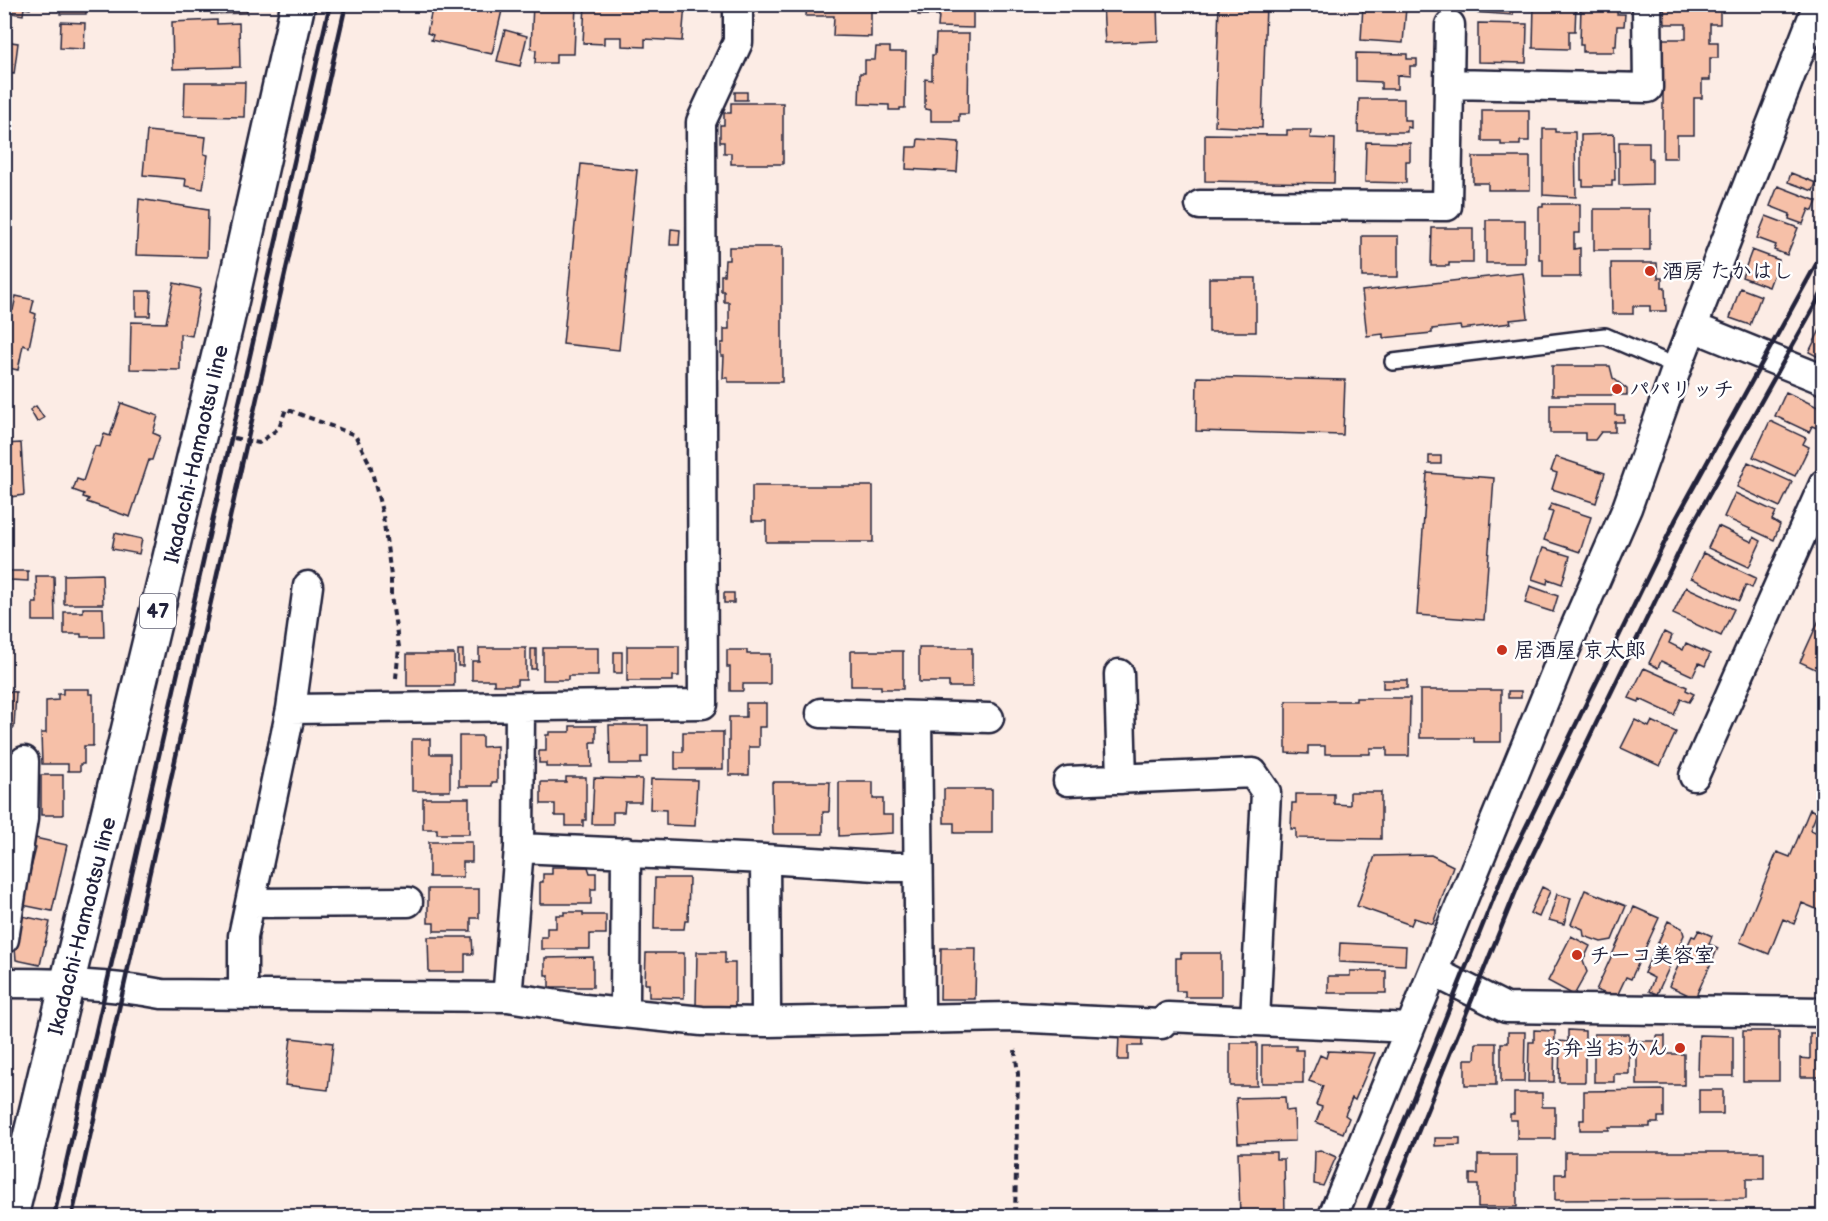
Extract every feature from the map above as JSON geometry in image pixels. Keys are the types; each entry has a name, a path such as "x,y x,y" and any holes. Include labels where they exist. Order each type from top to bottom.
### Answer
{"main road":[{"name":"Ikadachi-Hamaotsu line","path":"11,1216 201,430 298,4"}],"street":[{"path":"291,709 703,704 701,122 738,42 738,4"},
{"path":"1449,84 1648,88 1647,4"},
{"path":"1332,1216 1563,655 1627,508 1677,368 1818,4"},
{"path":"1200,205 1447,206 1450,25"},
{"path":"1693,327 1824,380"},
{"path":"1694,776 1824,484"},
{"path":"243,994 243,936 291,709 308,586"},
{"path":"1119,674 1122,779"},
{"path":"508,987 519,848 519,708"},
{"path":"821,713 989,718"},
{"path":"917,716 920,1004"},
{"path":"4,939 23,819 24,761"},
{"path":"1068,781 1253,773 1266,792 1255,1021"},
{"path":"519,848 918,867"},
{"path":"625,1001 626,852"},
{"path":"765,859 766,1009"},
{"path":"250,903 408,902"},
{"path":"1434,972 1506,1008 1824,1012"},
{"path":"4,983 69,983 123,987 162,994 508,997 584,1009 702,1021 767,1022 1010,1017 1161,1024 1168,1017 1410,1028"}],"lane":[{"path":"1393,362 1605,336 1677,368"}],"path":[{"path":"201,430 259,443 279,428 286,409 355,435 370,464 383,516 390,566 391,596 399,647 392,708"},
{"path":"1010,1017 1018,1074 1015,1216"}],"building":[{"path":"4,4 31,4 30,9 24,8 23,15 11,13 12,6"},
{"path":"60,4 86,4 86,14 60,14"},
{"path":"112,4 136,4 136,8 112,8"},
{"path":"211,4 247,4 247,13 211,14"},
{"path":"433,4 503,6 492,54 431,40 433,35 427,33"},
{"path":"533,4 576,4 574,54 556,54 556,63 535,63 536,50 531,49"},
{"path":"585,4 685,4 682,41 645,39 645,47 622,46 622,37 604,37 604,44 583,43"},
{"path":"807,4 880,4 880,11 871,11 871,37 833,36 834,16 806,16"},
{"path":"915,4 973,4 973,28 938,27 939,15 918,15 918,8 915,8"},
{"path":"1103,4 1157,4 1158,41 1105,43"},
{"path":"1219,4 1266,4 1262,128 1215,126"},
{"path":"1464,4 1514,4 1513,15 1472,12 1472,7 1464,7"},
{"path":"1534,4 1576,4 1575,31 1569,31 1569,49 1533,48"},
{"path":"1581,4 1617,4 1617,14 1625,14 1624,26 1617,26 1614,52 1583,52 1583,45 1580,45"},
{"path":"1664,4 1720,4 1720,24 1710,24 1710,42 1718,42 1718,58 1710,58 1710,80 1702,80 1702,98 1694,98 1694,135 1677,135 1677,158 1663,158 1663,39 1686,39 1686,24 1665,24"},
{"path":"1363,5 1406,8 1403,43 1361,40"},
{"path":"217,20 217,24 239,23 240,67 173,69 172,22"},
{"path":"61,22 85,23 84,49 60,48"},
{"path":"1478,23 1527,24 1526,63 1478,62"},
{"path":"505,30 527,36 520,66 497,61"},
{"path":"936,34 969,34 968,114 959,114 959,121 931,121 931,110 925,109 925,79 932,80 932,55 935,55"},
{"path":"4,41 18,43 14,74 4,72"},
{"path":"876,47 890,47 890,52 906,52 905,108 889,110 889,105 859,104 860,73 865,73 865,60 875,60"},
{"path":"1356,53 1407,54 1407,59 1417,59 1417,66 1410,66 1410,76 1397,75 1397,89 1381,89 1381,82 1356,81"},
{"path":"185,82 245,82 244,117 184,116"},
{"path":"735,92 747,92 747,100 735,100"},
{"path":"1359,99 1404,99 1404,120 1411,120 1411,128 1407,127 1407,132 1358,132"},
{"path":"731,103 783,103 783,164 731,164 731,153 724,153 724,142 720,142 720,125 724,125 724,113 731,113"},
{"path":"1482,110 1529,110 1529,141 1520,141 1520,145 1501,145 1501,141 1482,141"},
{"path":"1543,129 1555,129 1555,132 1575,132 1576,197 1543,195"},
{"path":"1287,130 1311,130 1310,138 1335,139 1334,183 1205,181 1205,134 1287,135"},
{"path":"147,131 206,137 204,154 208,155 203,189 185,186 186,179 143,175"},
{"path":"1614,134 1615,180 1612,180 1612,186 1583,186 1581,135"},
{"path":"918,139 959,142 957,172 906,169 907,147 917,147"},
{"path":"1366,142 1410,143 1410,161 1406,161 1406,183 1365,182"},
{"path":"1619,142 1649,142 1649,158 1652,158 1652,184 1619,185"},
{"path":"1473,157 1530,157 1530,190 1488,190 1488,183 1473,183"},
{"path":"581,164 637,170 619,350 563,344"},
{"path":"1791,173 1816,183 1813,191 1788,182"},
{"path":"1778,186 1817,201 1813,211 1809,209 1803,224 1789,219 1790,214 1770,206"},
{"path":"139,199 208,210 207,257 136,255"},
{"path":"1543,204 1580,204 1580,233 1574,233 1574,249 1580,248 1580,277 1543,277 1543,259 1539,259 1539,207 1543,207"},
{"path":"1594,209 1650,209 1650,250 1594,250"},
{"path":"1766,216 1798,228 1787,255 1774,250 1776,245 1757,238"},
{"path":"1486,220 1525,220 1525,263 1486,263"},
{"path":"1432,228 1473,228 1473,263 1431,266"},
{"path":"671,229 680,230 679,245 670,245"},
{"path":"1362,236 1398,236 1398,277 1362,277"},
{"path":"729,247 782,247 782,382 728,382 728,378 723,378 724,356 721,356 721,343 724,343 724,329 729,329 729,302 724,302 721,275 724,275 725,260 729,260"},
{"path":"1752,250 1779,260 1769,287 1742,277"},
{"path":"4,258 7,260 8,295 4,295"},
{"path":"1611,263 1657,263 1658,278 1662,278 1662,288 1665,288 1666,311 1650,311 1650,306 1633,306 1633,314 1612,314"},
{"path":"1523,273 1528,318 1510,320 1511,323 1461,329 1460,326 1432,329 1432,333 1383,338 1383,334 1367,336 1362,291"},
{"path":"1209,278 1256,278 1256,332 1209,332"},
{"path":"174,283 201,289 192,336 180,334 180,370 130,369 131,322 166,323"},
{"path":"1740,288 1761,296 1750,325 1730,318"},
{"path":"136,291 151,291 150,316 136,316"},
{"path":"16,296 34,300 31,312 36,314 29,347 23,345 18,370 4,367 4,308 13,310"},
{"path":"1824,322 1824,360 1809,352"},
{"path":"1552,366 1610,366 1613,378 1627,389 1627,395 1552,395"},
{"path":"1197,377 1345,380 1343,435 1196,431"},
{"path":"1786,392 1824,410 1817,428 1812,426 1809,432 1775,416"},
{"path":"121,403 158,416 153,433 160,436 152,460 149,460 130,517 87,502 89,499 83,497 84,494 73,490 77,479 83,481 95,446 100,447 104,434 110,436"},
{"path":"1550,405 1615,405 1615,415 1624,415 1624,422 1615,422 1615,432 1601,432 1595,440 1585,440 1585,433 1550,433"},
{"path":"36,406 44,418 37,422 30,410"},
{"path":"1770,421 1806,438 1803,444 1809,447 1795,476 1753,457"},
{"path":"21,443 24,495 4,498 4,444"},
{"path":"1429,456 1441,456 1441,464 1429,464"},
{"path":"1556,457 1605,473 1596,503 1552,489 1557,473 1551,471"},
{"path":"1748,462 1792,482 1780,507 1737,487"},
{"path":"1427,473 1494,478 1484,620 1417,615"},
{"path":"752,486 873,486 873,542 766,542 766,521 752,521"},
{"path":"1735,493 1776,512 1772,520 1780,525 1774,540 1724,517"},
{"path":"1551,504 1591,517 1580,552 1544,540 1553,512 1548,511"},
{"path":"1718,526 1752,542 1754,537 1761,541 1749,567 1708,548"},
{"path":"115,533 142,539 139,554 112,549"},
{"path":"1543,548 1570,556 1562,584 1548,579 1547,584 1532,579"},
{"path":"1703,553 1756,578 1752,588 1746,585 1739,601 1691,578"},
{"path":"10,571 28,571 28,581 10,580"},
{"path":"102,574 103,604 64,604 64,575"},
{"path":"36,576 54,576 55,621 33,621 33,603 37,603"},
{"path":"1530,586 1558,596 1553,612 1525,603"},
{"path":"1686,587 1734,609 1721,636 1673,614"},
{"path":"724,593 734,593 734,603 724,603"},
{"path":"83,608 103,608 104,637 64,634 64,612 83,612"},
{"path":"1824,609 1824,673 1800,662"},
{"path":"1664,632 1672,636 1669,643 1683,650 1686,643 1710,654 1705,666 1699,663 1693,676 1661,661 1658,668 1649,663"},
{"path":"627,646 679,646 679,676 673,676 673,681 627,681"},
{"path":"479,648 526,648 526,680 517,680 517,685 494,685 494,680 472,680 472,661 479,661"},
{"path":"543,648 598,648 598,676 568,676 568,680 543,680"},
{"path":"919,648 972,648 972,687 949,687 949,682 919,682"},
{"path":"531,649 536,649 536,669 531,669"},
{"path":"458,650 463,650 463,666 458,666"},
{"path":"727,650 747,650 747,654 770,654 770,684 743,684 743,691 730,691"},
{"path":"851,651 903,651 903,689 851,686"},
{"path":"614,652 622,652 622,673 614,673"},
{"path":"407,654 454,654 454,686 407,686"},
{"path":"1644,668 1687,687 1686,690 1694,694 1689,702 1681,699 1674,715 1640,699 1639,702 1629,698"},
{"path":"1383,680 1407,680 1407,688 1383,688"},
{"path":"63,689 89,689 89,694 93,694 93,746 84,746 84,764 80,764 80,771 68,771 68,764 42,764 41,733 46,733 46,701 58,700 58,694 63,694"},
{"path":"1420,690 1501,690 1501,742 1474,742 1474,738 1420,738"},
{"path":"4,691 16,692 14,728 4,727"},
{"path":"1508,691 1521,691 1521,698 1508,698"},
{"path":"1356,698 1410,698 1409,756 1387,756 1387,748 1370,748 1370,754 1325,754 1325,746 1308,746 1308,754 1286,753 1286,701 1356,701"},
{"path":"746,703 766,703 766,727 759,727 759,747 749,747 749,775 729,775 729,717 746,717"},
{"path":"1635,720 1649,727 1652,721 1676,732 1660,766 1621,748"},
{"path":"609,725 648,725 648,757 641,757 641,764 610,764"},
{"path":"570,726 596,726 596,742 591,742 592,767 546,767 546,763 539,763 539,751 546,751 546,735 549,735 549,732 570,732"},
{"path":"683,732 723,732 723,769 675,769 675,752 683,752"},
{"path":"459,736 482,736 482,747 497,746 497,782 492,782 492,786 459,786"},
{"path":"412,739 430,739 430,754 450,754 450,791 412,791"},
{"path":"41,775 63,775 63,815 41,815"},
{"path":"566,777 586,777 586,820 583,820 583,826 566,826 566,816 555,816 555,804 541,804 541,782 566,782"},
{"path":"594,778 642,779 641,802 625,802 624,812 613,812 613,824 592,824"},
{"path":"651,779 697,780 695,826 666,825 666,810 650,809"},
{"path":"772,782 830,782 829,812 823,812 823,834 773,834"},
{"path":"839,782 873,782 873,799 883,799 883,815 893,815 893,833 839,836"},
{"path":"944,789 992,789 992,833 954,833 954,823 944,823"},
{"path":"1350,792 1381,792 1381,839 1296,838 1296,829 1291,829 1292,803 1296,803 1296,794 1334,794 1334,804 1350,805"},
{"path":"423,798 469,798 469,834 437,834 437,829 423,829"},
{"path":"1810,809 1817,813 1810,830 1824,835 1824,907 1821,911 1802,903 1794,924 1783,919 1769,954 1740,942 1777,852 1790,857"},
{"path":"35,838 67,845 52,911 22,905 36,848 33,847"},
{"path":"429,842 472,842 472,862 463,862 463,877 429,877"},
{"path":"1431,855 1453,866 1433,924 1414,918 1411,925 1357,906 1375,856"},
{"path":"552,867 588,867 590,873 596,873 596,889 591,889 591,904 540,904 540,882 543,882 543,874 552,874"},
{"path":"655,878 689,878 688,921 685,921 684,929 654,929"},
{"path":"1542,887 1550,891 1539,917 1530,913"},
{"path":"428,889 479,889 479,918 471,918 471,931 434,931 434,923 428,923"},
{"path":"1585,890 1626,906 1612,940 1601,942 1584,936 1583,929 1571,924"},
{"path":"1557,894 1571,898 1564,924 1549,920"},
{"path":"1634,907 1659,918 1631,979 1626,977 1616,998 1596,990"},
{"path":"564,912 606,915 606,934 590,934 590,949 541,949 541,937 547,937 547,928 556,928 556,915 564,915"},
{"path":"22,916 50,922 40,965 16,960 15,947"},
{"path":"1668,921 1682,928 1684,935 1657,994 1649,991 1654,978 1644,973"},
{"path":"1699,930 1712,936 1709,944 1718,948 1695,998 1669,986 1692,936 1695,937"},
{"path":"1571,936 1590,946 1583,961 1587,972 1574,995 1548,981"},
{"path":"428,937 472,937 473,954 465,954 465,972 429,972"},
{"path":"1340,943 1406,946 1405,965 1339,962"},
{"path":"941,948 976,948 975,999 940,999"},
{"path":"697,952 725,952 725,963 735,963 735,1006 696,1006"},
{"path":"646,953 684,953 684,998 649,997 649,984 645,984"},
{"path":"1181,953 1221,953 1221,997 1185,997 1185,991 1176,991 1176,958 1181,958"},
{"path":"593,957 593,987 549,987 549,975 545,975 545,958"},
{"path":"1350,971 1386,971 1386,993 1328,993 1328,976 1350,976"},
{"path":"1534,1030 1555,1031 1554,1082 1528,1082 1529,1042 1534,1042"},
{"path":"1568,1030 1585,1031 1585,1082 1559,1082 1560,1041 1568,1042"},
{"path":"1743,1031 1779,1031 1779,1081 1743,1081"},
{"path":"1508,1032 1525,1032 1524,1082 1501,1082 1501,1043 1508,1043"},
{"path":"1810,1033 1824,1033 1824,1077 1800,1077 1800,1058 1810,1059"},
{"path":"1119,1034 1142,1034 1142,1046 1128,1046 1128,1060 1118,1060"},
{"path":"1594,1034 1629,1034 1629,1074 1614,1074 1614,1082 1594,1082"},
{"path":"1699,1035 1733,1036 1733,1076 1698,1076"},
{"path":"1657,1036 1665,1036 1665,1054 1684,1054 1684,1085 1637,1085 1637,1041 1657,1041"},
{"path":"291,1038 333,1043 328,1090 285,1085"},
{"path":"1230,1043 1257,1043 1257,1086 1230,1086"},
{"path":"1476,1043 1496,1043 1496,1085 1465,1085 1465,1059 1475,1059"},
{"path":"1262,1046 1296,1046 1296,1050 1303,1050 1303,1083 1262,1083"},
{"path":"1328,1051 1375,1053 1355,1100 1352,1098 1345,1115 1349,1118 1343,1133 1316,1122 1322,1107 1316,1105 1323,1086 1309,1081 1320,1055 1326,1058"},
{"path":"1664,1090 1664,1117 1658,1117 1658,1123 1650,1123 1650,1127 1580,1130 1580,1120 1584,1120 1584,1091"},
{"path":"1699,1090 1723,1090 1723,1114 1699,1114"},
{"path":"1514,1093 1542,1093 1542,1107 1555,1107 1555,1139 1517,1139 1517,1120 1510,1120 1510,1114 1514,1114"},
{"path":"1285,1097 1286,1111 1294,1110 1295,1141 1238,1143 1236,1098"},
{"path":"1435,1138 1460,1138 1460,1145 1435,1146"},
{"path":"1320,1150 1336,1157 1323,1186 1314,1184 1315,1151"},
{"path":"1238,1152 1276,1152 1276,1159 1284,1159 1285,1216 1240,1216"},
{"path":"1565,1152 1764,1152 1764,1179 1746,1179 1746,1199 1555,1200 1555,1174 1565,1174"},
{"path":"1478,1155 1517,1155 1517,1207 1478,1207 1478,1185 1470,1185 1470,1174 1478,1174"},
{"path":"1612,1211 1644,1214 1644,1216 1611,1216"},
{"path":"1649,1211 1680,1214 1680,1216 1649,1216"},
{"path":"1687,1211 1714,1214 1714,1216 1687,1216"},
{"path":"1725,1211 1766,1212 1766,1216 1725,1216"},
{"path":"1586,1212 1602,1213 1602,1216 1585,1216"}],"railway":[{"path":"54,1216 330,4"},
{"path":"72,1216 346,4"},
{"path":"1366,1216 1504,872 1676,519 1824,250"},
{"path":"1384,1216 1520,881 1691,527 1824,289"}],"place":[{"name":"酒房 たかはし","path":"1650,271"},
{"name":"パパリッチ","path":"1617,389"},
{"name":"居酒屋 京太郎","path":"1502,650"},
{"name":"チーコ美容室","path":"1577,955"},
{"name":"お弁当おかん","path":"1680,1048"}]}
